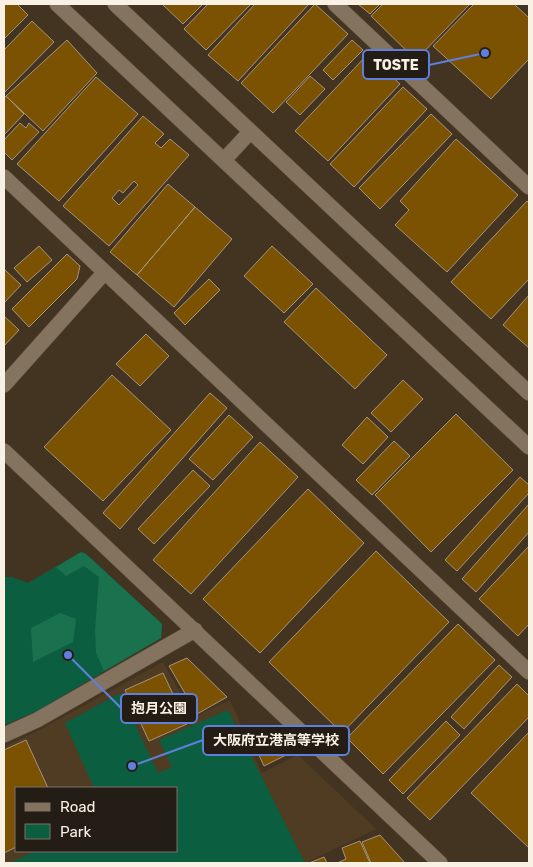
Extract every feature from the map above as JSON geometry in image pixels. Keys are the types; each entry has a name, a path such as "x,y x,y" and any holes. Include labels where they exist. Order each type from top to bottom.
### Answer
{"street":[{"path":"57,4 529,447"},
{"path":"114,4 529,393"},
{"path":"334,4 529,186"},
{"path":"224,160 250,132"},
{"path":"4,177 529,672"},
{"path":"4,385 104,273"},
{"path":"4,451 440,863"},
{"path":"4,735 37,720 195,630"}],"shaded area":[{"path":"163,662 194,717 230,700 262,773 298,755 376,829 305,863 4,863 4,747 41,729"}],"green space":[{"path":"81,552 86,554 162,624 161,638 35,712 4,725 4,577 12,577 28,583"},
{"path":"81,552 86,554 162,624 161,638 104,671 96,653 95,631 99,577 84,566 66,576 56,567"},
{"path":"60,613 76,619 73,642 33,662 31,628"},
{"path":"120,693 158,773 172,767 159,740 228,710 305,863 9,863 34,852 178,852 178,787 94,787 65,723"}],"building":[{"path":"4,4 17,4 28,15 4,39"},
{"path":"162,4 203,4 183,24"},
{"path":"208,4 251,4 206,50 184,29"},
{"path":"255,4 309,4 238,81 208,55"},
{"path":"315,4 348,34 273,113 241,83"},
{"path":"358,4 380,4 370,14"},
{"path":"383,4 470,4 416,60 371,16"},
{"path":"474,4 514,4 529,18 529,59 491,99 433,46"},
{"path":"32,21 54,42 4,93 4,50"},
{"path":"67,40 97,73 43,131 6,96"},
{"path":"352,40 363,50 333,80 323,70"},
{"path":"368,54 400,84 328,161 295,131"},
{"path":"310,76 325,89 300,115 286,102"},
{"path":"96,77 138,114 59,201 17,164"},
{"path":"403,87 427,109 354,187 330,164"},
{"path":"6,96 24,114 4,135 4,99"},
{"path":"431,114 452,134 380,209 359,188"},
{"path":"143,116 164,134 155,143 161,148 170,139 189,155 109,246 63,206","holes":["134,181 138,185 119,205 112,198 119,190 123,193"]},
{"path":"20,123 26,128 29,123 39,132 12,160 4,152 4,140"},
{"path":"456,139 518,195 447,272 395,225 409,210 400,201"},
{"path":"168,184 195,207 137,275 110,252"},
{"path":"527,201 529,203 529,279 491,319 451,282"},
{"path":"195,207 232,239 174,307 137,275"},
{"path":"39,246 52,260 27,282 14,268"},
{"path":"272,246 313,284 284,313 244,276"},
{"path":"67,254 80,266 77,279 29,327 12,309"},
{"path":"4,269 21,285 4,303"},
{"path":"209,279 220,290 185,325 174,313"},
{"path":"316,288 387,355 355,389 284,322"},
{"path":"529,295 529,348 503,325"},
{"path":"4,316 19,330 4,346"},
{"path":"146,334 169,356 140,386 116,364"},
{"path":"112,375 171,430 103,501 44,447"},
{"path":"403,380 423,399 391,432 371,413"},
{"path":"210,393 227,408 120,529 103,513"},
{"path":"456,414 513,470 431,552 375,495"},
{"path":"229,415 253,437 213,480 189,459"},
{"path":"367,417 388,437 363,464 342,445"},
{"path":"394,441 410,456 372,495 356,480"},
{"path":"260,442 298,477 191,594 153,560"},
{"path":"193,470 210,486 154,544 138,529"},
{"path":"520,477 529,485 529,493 457,571 445,560"},
{"path":"308,489 364,543 260,653 203,599"},
{"path":"529,504 529,532 476,592 462,579"},
{"path":"529,546 529,624 518,636 479,599"},
{"path":"376,551 449,622 342,733 269,662"},
{"path":"458,624 495,660 383,774 347,738"},
{"path":"187,658 227,697 197,714 169,666"},
{"path":"499,665 512,677 464,729 451,717"},
{"path":"163,673 187,724 149,741 125,690"},
{"path":"517,684 529,696 529,717 430,820 407,798"},
{"path":"446,721 460,735 403,794 389,780"},
{"path":"529,732 529,848 471,793"},
{"path":"276,739 290,753 264,766 256,749"},
{"path":"26,740 48,787 15,787 15,848 4,853 4,750"},
{"path":"380,835 405,863 371,863 362,842"},
{"path":"360,841 370,863 337,863 346,859 342,848"},
{"path":"324,857 327,863 309,863"}],"place":[{"name":"TOSTE","path":"485,53"},
{"name":"抱月公園","path":"68,655"},
{"name":"大阪府立港高等学校","path":"132,766"}]}
